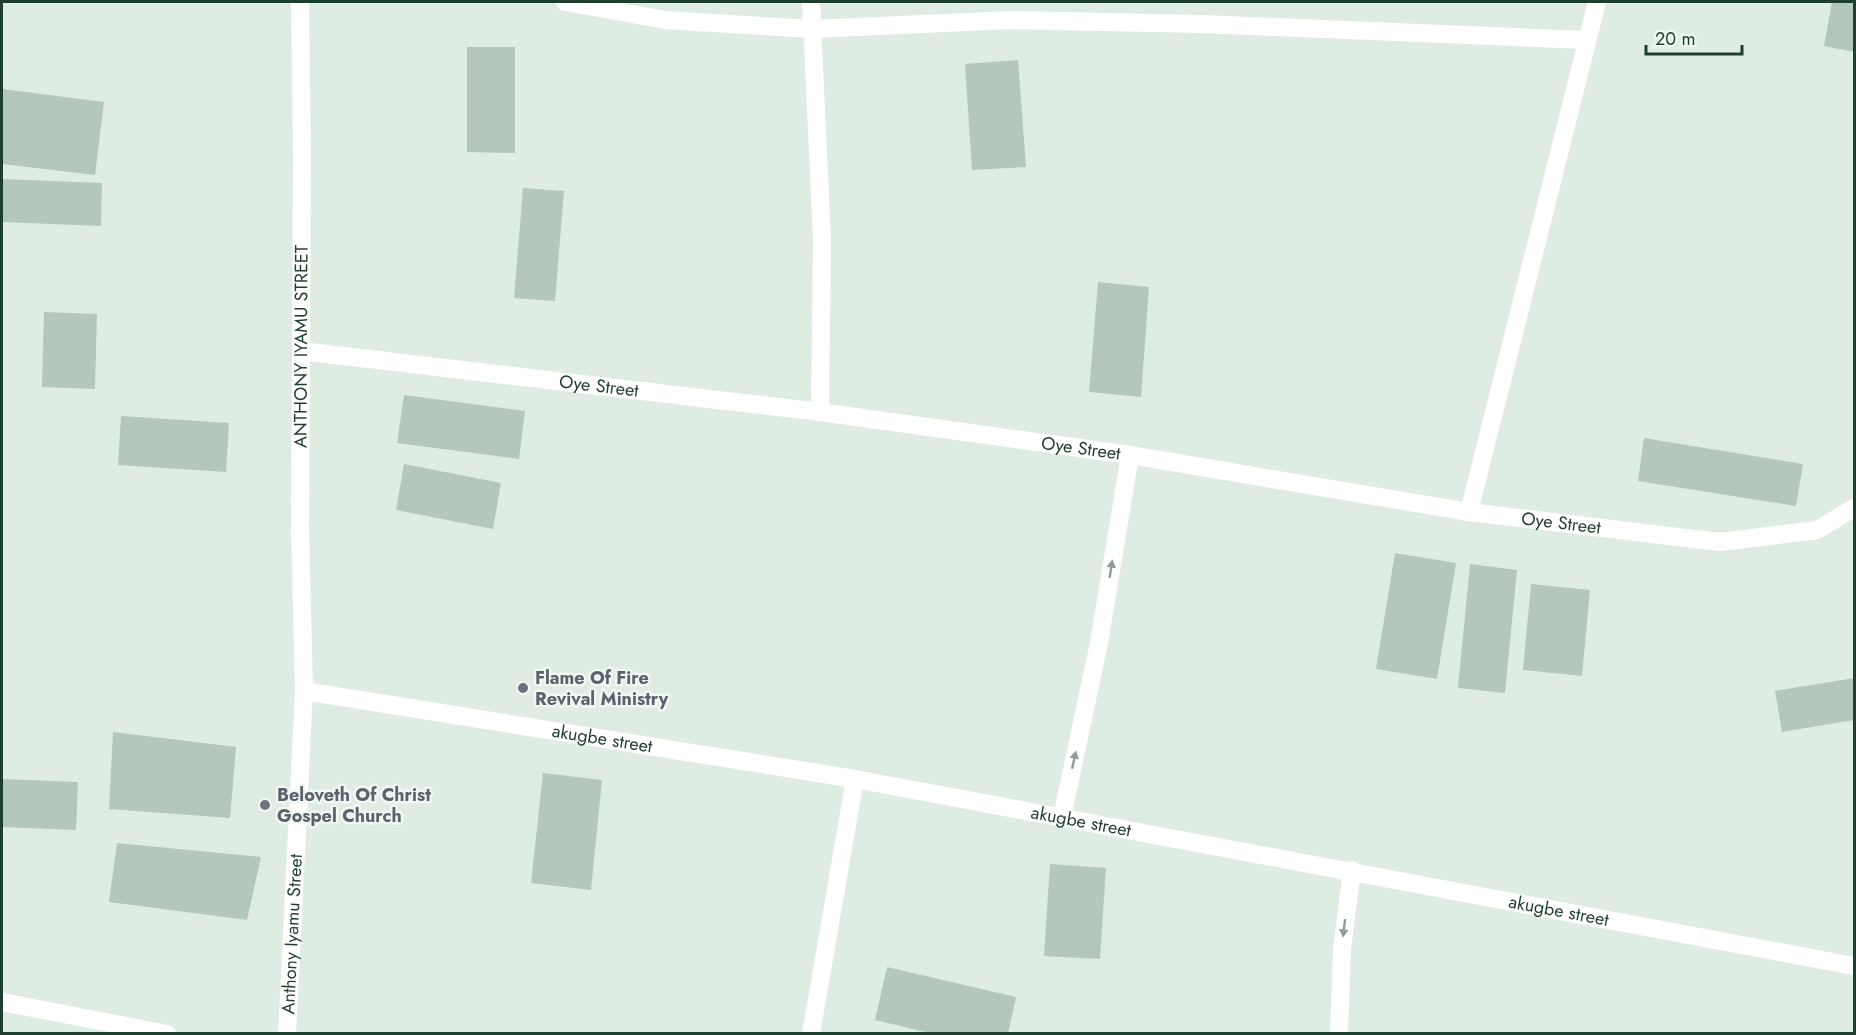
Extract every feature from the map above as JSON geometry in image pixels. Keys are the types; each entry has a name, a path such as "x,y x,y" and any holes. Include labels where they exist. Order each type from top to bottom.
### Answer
{"street":[{"name":"ANTHONY IYAMU STREET","path":"300,2 300,527 304,691"},
{"path":"566,2 664,20 813,29 1010,20 1203,24 1585,40"},
{"path":"811,2 822,239 820,412"},
{"path":"1469,512 1585,40 1597,2"},
{"name":"Oye Street","path":"301,351 820,412 1130,455 1469,512 1720,542 1817,530 1854,508"},
{"path":"1062,817 1099,643 1130,455"},
{"name":"akugbe street","path":"304,691 855,780 1352,870 1854,966"},
{"name":"Anthony Iyamu Street","path":"287,1034 304,691"},
{"path":"811,1034 855,780"},
{"path":"1339,1034 1342,949 1352,870"},
{"path":"2,1002 167,1034"}],"building":[{"path":"1832,2 1854,2 1854,52 1824,46"},
{"path":"467,47 515,47 515,153 467,152"},
{"path":"1018,60 1026,167 972,170 965,64"},
{"path":"2,89 104,102 95,175 2,164"},
{"path":"2,179 102,183 101,226 2,222"},
{"path":"523,188 564,191 555,301 514,298"},
{"path":"1098,282 1149,287 1141,397 1089,392"},
{"path":"44,312 97,314 95,389 42,387"},
{"path":"404,395 525,411 519,459 397,443"},
{"path":"121,416 229,423 226,472 118,465"},
{"path":"1644,438 1803,464 1796,506 1638,481"},
{"path":"404,464 501,483 493,529 396,510"},
{"path":"1395,553 1456,563 1437,679 1376,669"},
{"path":"1470,564 1517,570 1505,693 1458,688"},
{"path":"1531,584 1590,590 1582,676 1523,670"},
{"path":"1854,678 1854,720 1782,732 1775,691"},
{"path":"113,732 236,747 230,818 109,809"},
{"path":"543,773 602,780 591,890 531,883"},
{"path":"2,779 78,782 76,830 2,827"},
{"path":"117,843 261,857 247,920 109,902"},
{"path":"1050,864 1106,868 1100,959 1044,956"},
{"path":"887,967 1016,997 1008,1034 934,1034 875,1020"}],"place":[{"name":"Flame Of Fire Revival Ministry","path":"523,688"},
{"name":"Beloveth Of Christ Gospel Church","path":"265,805"}]}
